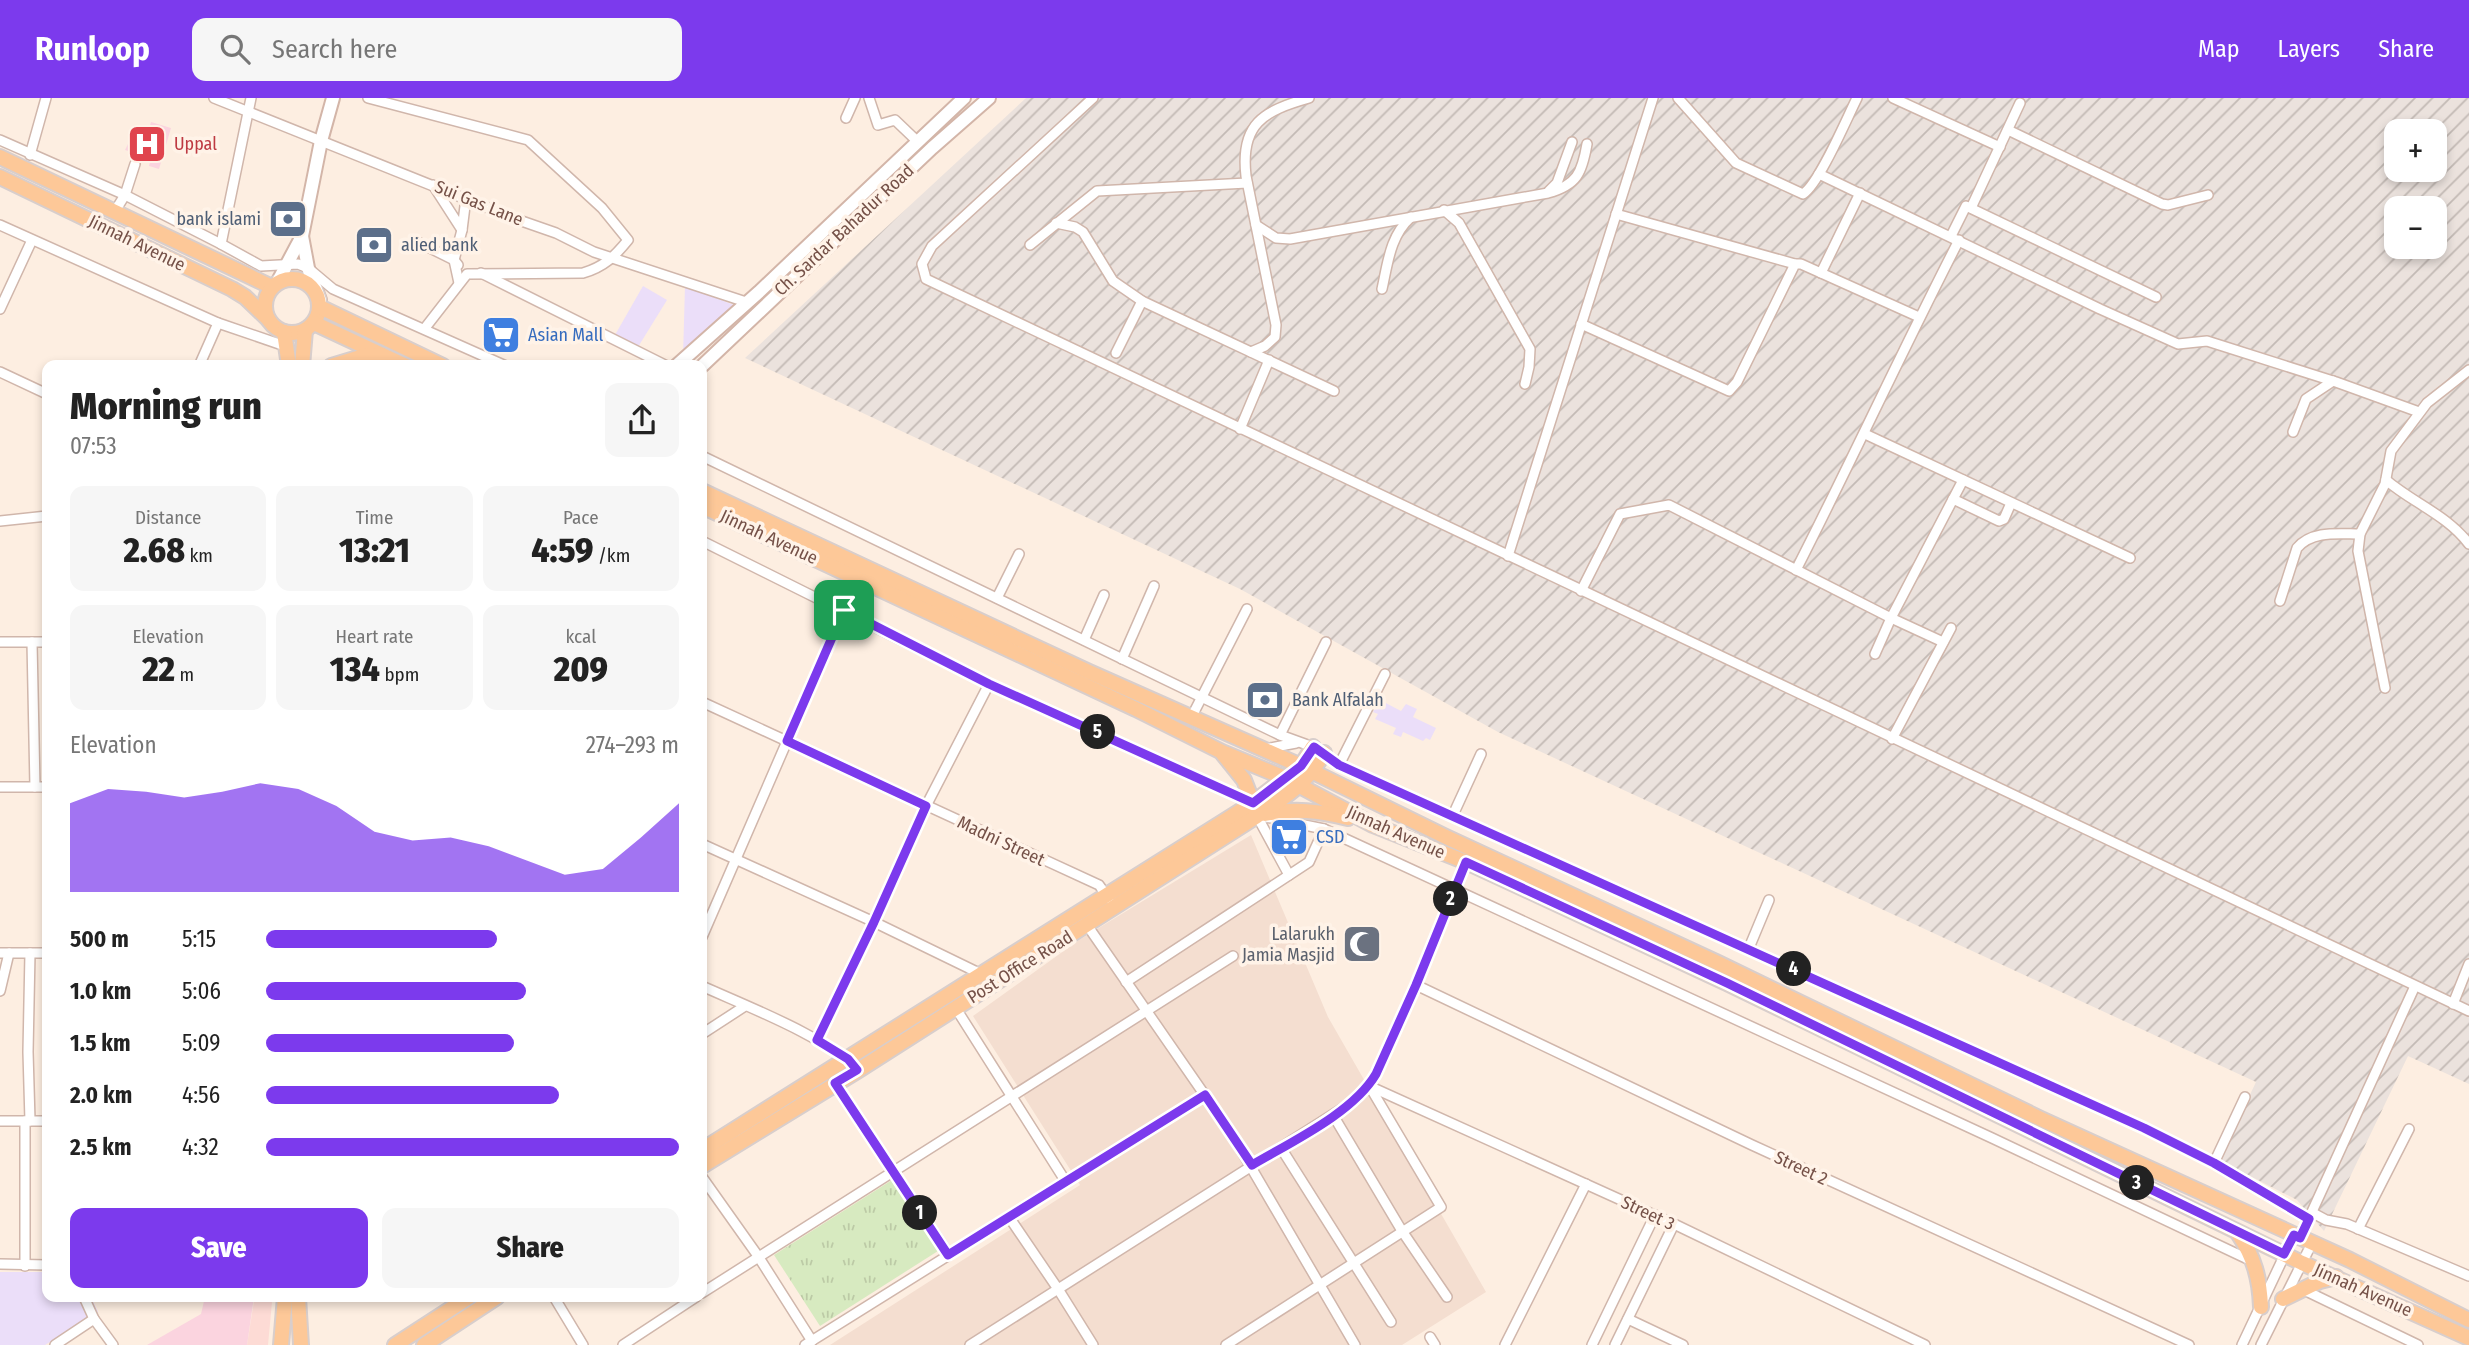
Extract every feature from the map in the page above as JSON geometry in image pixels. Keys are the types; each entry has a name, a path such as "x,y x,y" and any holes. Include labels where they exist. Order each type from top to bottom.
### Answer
{"main road":[{"path":"333,98 321,141 302,236 289,264 265,303 268,319 284,332 298,333 310,327 394,360"},
{"name":"Ch. Sardar Bahadur Road","path":"707,360 763,297 964,98"},
{"name":"Ch. Sardar Bahadur Road","path":"683,360 746,302 763,297 989,98"},
{"name":"Jinnah Avenue","path":"0,157 275,285"},
{"name":"Jinnah Avenue","path":"0,177 232,289 245,297 268,319"},
{"path":"302,236 308,268 320,303 310,327 303,360"},
{"path":"275,285 290,278 303,280 314,288 320,303 431,360"},
{"path":"284,332 289,360"},
{"path":"351,360 383,355"},
{"name":"Jinnah Avenue","path":"707,493 1307,769 2054,1125 2350,1260 2469,1320"},
{"name":"Jinnah Avenue","path":"707,508 1222,752 1285,778 1373,825 1466,862 1739,989 2302,1263 2469,1338"},
{"name":"Post Office Road","path":"707,1163 835,1083 853,1065 981,974 1110,901 1255,809 1301,786 1307,769 1319,750"},
{"path":"1222,752 1244,780 1255,809 1319,811 1373,825"},
{"name":"Post Office Road","path":"1255,809 1285,778 1307,769"},
{"name":"Post Office Road","path":"707,1147 955,1007 1087,925 1110,901"},
{"path":"2236,1231 2255,1263 2262,1307"},
{"path":"2283,1299 2320,1281 2336,1277"},
{"path":"394,1345 461,1302"},
{"path":"424,1345 490,1302"},
{"path":"281,1345 291,1303"},
{"path":"291,1303 301,1345"}],"street":[{"path":"30,155 46,98"},
{"name":"Sui Gas Lane","path":"214,98 556,233 594,253 746,302"},
{"path":"221,244 251,98"},
{"path":"368,98 528,140 540,148 602,208 628,240 613,258 596,269 575,274 467,274 425,328"},
{"path":"846,118 855,98"},
{"path":"869,98 878,125 895,120 918,142"},
{"path":"1093,98 932,246 922,264 926,279 2469,1011"},
{"path":"1251,352 1275,337 1276,325 1243,154 1256,125 1281,106 1309,98"},
{"path":"1508,556 1653,98"},
{"path":"1678,98 1736,163 1803,194 1819,174 1857,98"},
{"path":"1893,98 2000,147"},
{"path":"1971,208 2020,103"},
{"path":"2008,130 2162,204 2168,205 2208,195"},
{"path":"0,140 125,195 261,266 298,264 308,268 332,289 493,360"},
{"path":"1548,193 1557,183 1572,142"},
{"path":"1256,225 1276,238 1290,239 1548,193 1564,188 1574,181 1584,161 1587,144"},
{"path":"115,211 125,195 135,163"},
{"path":"1819,174 2178,344 2207,341 2419,412"},
{"path":"1030,244 1097,191 1247,183"},
{"path":"432,184 462,230"},
{"path":"1821,272 1860,193"},
{"path":"459,284 454,260 462,230 466,198"},
{"path":"1796,569 1865,434 1955,238 1966,206 2157,297"},
{"path":"1444,210 1459,223 1530,349 1525,384"},
{"path":"1616,215 1801,264 1919,317"},
{"path":"1382,289 1394,239 1412,216"},
{"path":"1056,223 1075,227 1083,232 1113,281 1142,301 1334,391"},
{"path":"0,225 218,323 288,347"},
{"path":"0,309 32,240"},
{"path":"420,243 454,260 467,274"},
{"path":"1581,324 1729,391 1737,383 1795,264"},
{"path":"480,273 655,360"},
{"path":"1116,353 1142,301"},
{"path":"202,360 218,323"},
{"path":"1240,429 1269,360"},
{"path":"2385,688 2358,551 2360,534 2386,480 2390,451 2427,403 2469,370"},
{"path":"0,372 42,392"},
{"path":"2293,432 2306,399 2333,382"},
{"path":"1865,434 2130,558"},
{"path":"707,458 1280,735 1319,750 1339,765 2144,1128 2311,1216 2358,1229 2469,1276"},
{"path":"1875,654 1963,480"},
{"path":"2386,480 2406,497 2448,522 2469,544"},
{"path":"1953,499 1999,521 2004,519 2011,503"},
{"path":"1581,591 1620,514 1669,505 1891,618 1944,642"},
{"path":"0,522 42,517"},
{"path":"2280,601 2297,548 2303,541 2321,535 2360,534"},
{"path":"707,546 844,610 989,684 1255,809 1324,829 1992,1138 2255,1263"},
{"path":"997,598 1019,554"},
{"path":"1122,659 1154,586"},
{"path":"1084,640 1104,595"},
{"path":"1191,718 1247,609"},
{"path":"707,926 844,610"},
{"path":"1892,739 1951,628"},
{"path":"0,642 42,642"},
{"path":"32,642 35,787"},
{"path":"1280,735 1326,642"},
{"path":"1339,765 1385,674"},
{"path":"817,1040 926,806 989,684"},
{"name":"Madni Street","path":"707,704 1099,885 1110,901"},
{"path":"1263,750 1297,742"},
{"path":"1453,815 1482,754"},
{"path":"1348,790 1357,771"},
{"path":"0,787 42,788"},
{"path":"1255,809 1289,875"},
{"path":"1126,982 1309,862 1324,829"},
{"path":"707,846 981,974"},
{"path":"970,1345 1354,1101 1369,1086 1416,985 1466,862"},
{"path":"1749,948 1769,900"},
{"path":"1087,925 1252,1165 1355,1345"},
{"path":"0,991 5,953 42,953"},
{"path":"25,1266 30,953"},
{"path":"707,1290 1233,956"},
{"path":"2453,1004 2469,964"},
{"name":"Street 2","path":"1416,985 1752,1145 2189,1345"},
{"path":"2261,1345 2302,1263 2302,1239 2311,1216 2415,986"},
{"path":"707,988 817,1040 853,1065"},
{"path":"707,1031 745,1006"},
{"path":"955,1007 1066,1182"},
{"path":"835,1083 948,1255"},
{"path":"1226,1345 1441,1207 1369,1086"},
{"name":"Street 3","path":"1369,1086 1674,1224 1925,1345"},
{"path":"707,1184 758,1256 809,1343 1205,1095"},
{"path":"2214,1163 2245,1097"},
{"path":"1334,1115 1402,1231 1447,1297"},
{"path":"0,1121 42,1121"},
{"path":"2358,1229 2409,1129"},
{"path":"1281,1148 1391,1322"},
{"path":"1505,1345 1586,1184"},
{"path":"1592,1345 1655,1216"},
{"path":"1009,1217 1093,1345"},
{"path":"1615,1345 1674,1224"},
{"path":"2242,1345 2262,1307 2284,1254 2302,1239"},
{"path":"0,1264 42,1265"},
{"path":"2301,1289 2418,1345"},
{"path":"86,1302 113,1345"},
{"path":"557,1302 583,1345"},
{"path":"623,1345 688,1302"},
{"path":"55,1345 94,1319"},
{"path":"1628,1319 1682,1345"}],"shaded area":[{"path":"1026,98 2469,98 2469,1084 2408,1056 2324,1231 2297,1200 2219,1160 2256,1082 1498,732 1240,589 745,358"},
{"name":"Uppal","path":"151,122 171,128 159,169 149,166 151,158 125,150 131,138 137,140 140,131 148,133"},
{"path":"643,286 667,300 638,347 615,335"},
{"path":"685,286 734,305 683,357"},
{"path":"1380,700 1401,711 1406,704 1417,709 1413,717 1436,728 1430,740 1426,738 1423,741 1403,732 1401,737 1393,734 1396,728 1375,719 1378,714 1373,712"},
{"path":"1251,835 1328,1017 1486,1292 1402,1345 830,1345 1080,1185 973,1016 1079,940"},
{"path":"0,1272 42,1272 42,1302 93,1302 98,1312 45,1345 0,1345"},
{"path":"204,1302 253,1302 247,1345 147,1345 201,1314"},
{"path":"254,1302 272,1302 268,1345 247,1345"}],"green space":[{"path":"892,1180 938,1251 820,1326 774,1255"}],"place":[{"name":"Uppal","path":"147,144"},
{"name":"bank islami","path":"288,219"},
{"name":"alied bank","path":"374,245"},
{"name":"Asian Mall","path":"501,335"},
{"name":"Bank Alfalah","path":"1265,700"},
{"name":"CSD","path":"1289,837"},
{"name":"Lalarukh Jamia Masjid","path":"1362,944"}],"route":[{"path":"844,610 989,684 1253,803 1301,766 1314,747 1339,765 2144,1128 2214,1163 2309,1219 2300,1238 2294,1235 2284,1254 1727,983 1466,862 1376,1074 1369,1086 1343,1110 1252,1165 1205,1095 948,1255 835,1083 857,1070 848,1059 817,1040 926,806 787,741 844,610"}]}
